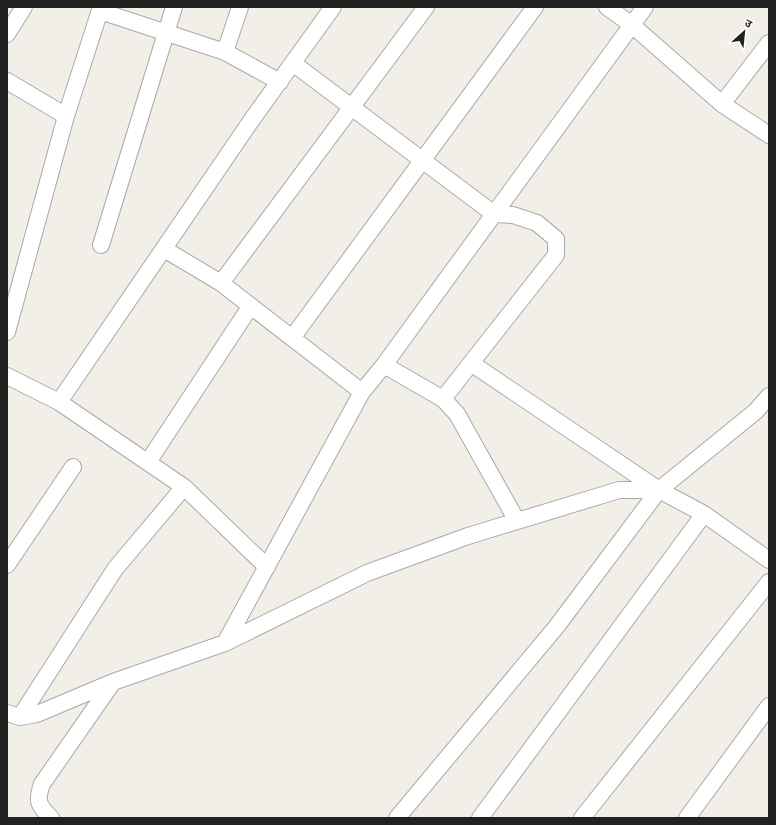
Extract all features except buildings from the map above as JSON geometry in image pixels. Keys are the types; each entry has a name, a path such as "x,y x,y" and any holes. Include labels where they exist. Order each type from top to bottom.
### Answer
{"street":[{"path":"7,34 24,7"},
{"path":"101,245 174,7"},
{"path":"225,52 240,7"},
{"path":"59,402 253,118 294,64 333,7"},
{"path":"221,284 426,7"},
{"path":"292,338 535,7"},
{"path":"608,7 632,25 722,104 769,135"},
{"path":"225,643 362,392 384,365 645,7"},
{"path":"7,332 66,116 101,9 165,33 225,52 280,82"},
{"path":"722,104 769,43"},
{"path":"294,64 494,214 513,215 537,223 556,239 556,255 443,399"},
{"path":"7,81 66,116"},
{"path":"164,249 221,284 362,392"},
{"path":"148,462 250,307"},
{"path":"471,363 659,490 704,514 769,560"},
{"path":"384,365 443,399 457,414 517,521"},
{"path":"7,376 59,402 184,487 267,567"},
{"path":"397,818 557,626 659,490 756,411 769,396"},
{"path":"7,565 73,467"},
{"path":"13,715 115,569 184,487"},
{"path":"13,715 37,714 113,682 225,643 367,573 468,536 619,490 659,490"},
{"path":"480,818 704,514"},
{"path":"582,818 769,582"},
{"path":"50,818 41,808 38,800 42,784 113,682"},
{"path":"687,818 769,706"}]}
